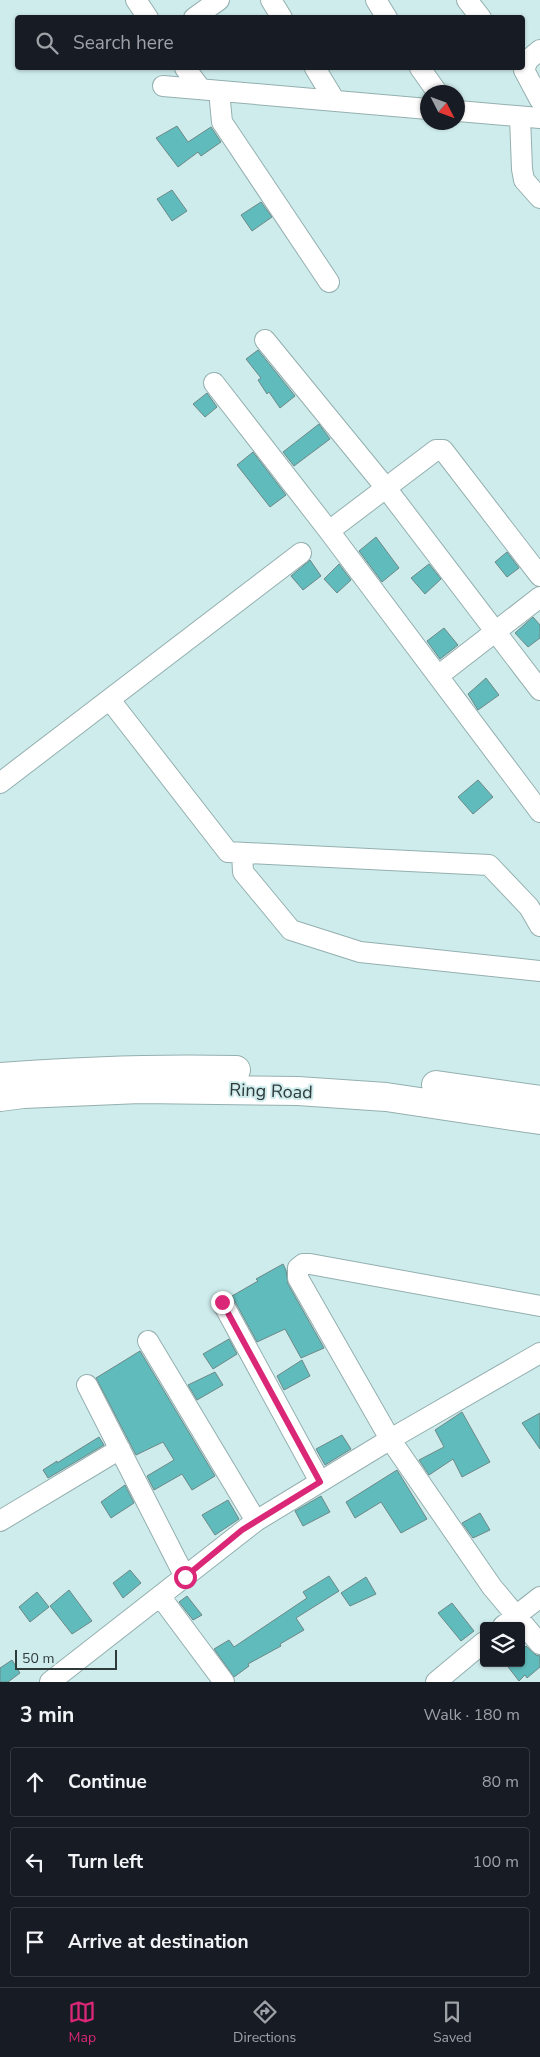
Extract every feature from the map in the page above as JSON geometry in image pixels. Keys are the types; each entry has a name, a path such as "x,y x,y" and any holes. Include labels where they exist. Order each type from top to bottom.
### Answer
{"highway":[{"name":"Ring Road","path":"0,1077 72,1072 192,1069 279,1071 360,1076 540,1100"},
{"name":"Ring Road","path":"0,1097 23,1094 140,1089 205,1088 298,1091 386,1097 540,1120"}],"street":[{"path":"136,0 146,15"},
{"path":"198,15 219,0"},
{"path":"271,0 280,15"},
{"path":"376,0 385,15"},
{"path":"467,0 479,15"},
{"path":"525,65 528,60 540,50"},
{"path":"187,70 210,90 222,122 329,282"},
{"path":"316,70 335,101"},
{"path":"421,70 432,85"},
{"path":"524,70 540,100"},
{"path":"163,86 420,108"},
{"path":"465,112 540,118"},
{"path":"520,116 524,180 540,198"},
{"path":"264,340 386,488 540,690"},
{"path":"214,383 540,812"},
{"path":"329,532 436,450 443,450 540,576"},
{"path":"0,783 301,553"},
{"path":"438,676 540,597"},
{"path":"110,700 228,852 489,865 529,907 540,926"},
{"path":"242,853 244,872 291,930 360,952 540,971"},
{"path":"540,1306 310,1264 303,1264 298,1268 298,1278 390,1439 492,1587 509,1620 540,1644"},
{"path":"222,1302 320,1482"},
{"path":"148,1341 256,1521"},
{"path":"50,1682 256,1521 390,1439 540,1353"},
{"path":"87,1385 185,1577"},
{"path":"0,1521 120,1449"},
{"path":"160,1596 224,1682"},
{"path":"509,1620 540,1597"},
{"path":"436,1682 480,1645"}],"building":[{"path":"177,126 188,142 211,127 221,142 201,156 198,152 178,167 156,138"},
{"path":"172,190 187,211 172,221 157,199"},
{"path":"261,202 272,217 252,231 241,215"},
{"path":"258,350 295,396 280,408 269,392 267,394 258,380 261,378 246,359"},
{"path":"207,393 217,407 205,417 193,404"},
{"path":"319,424 330,439 294,466 283,452"},
{"path":"253,452 286,495 270,507 237,465"},
{"path":"376,537 399,568 382,582 359,551"},
{"path":"507,552 519,568 507,577 495,562"},
{"path":"310,560 321,576 303,590 291,576"},
{"path":"339,564 351,580 337,593 324,579"},
{"path":"429,564 441,579 425,594 411,578"},
{"path":"533,617 540,625 540,638 528,647 515,633"},
{"path":"444,628 458,645 440,659 427,641"},
{"path":"486,678 499,695 478,710 468,694"},
{"path":"478,780 493,797 473,814 458,797"},
{"path":"283,1264 288,1284 324,1348 301,1358 285,1329 257,1342 232,1296 258,1281 256,1279"},
{"path":"229,1339 237,1354 213,1369 203,1354"},
{"path":"140,1351 215,1476 192,1490 182,1474 154,1490 147,1476 174,1460 163,1442 136,1455 96,1378"},
{"path":"302,1360 310,1376 284,1390 277,1376"},
{"path":"215,1372 223,1385 197,1400 188,1385"},
{"path":"462,1412 490,1462 462,1477 453,1459 429,1475 419,1460 444,1447 435,1430"},
{"path":"540,1413 540,1449 522,1423"},
{"path":"342,1435 351,1449 325,1465 316,1449"},
{"path":"99,1437 104,1445 48,1478 43,1470"},
{"path":"397,1470 427,1519 401,1533 381,1502 355,1518 346,1502"},
{"path":"125,1485 134,1503 111,1518 101,1502"},
{"path":"321,1496 330,1512 303,1526 295,1511"},
{"path":"228,1500 239,1519 215,1535 202,1515"},
{"path":"480,1513 490,1530 473,1538 462,1523"},
{"path":"130,1570 141,1583 123,1598 113,1583"},
{"path":"329,1576 339,1591 296,1618 304,1630 280,1644 281,1646 248,1664 249,1666 234,1677 214,1649 229,1640 234,1647 307,1598 303,1592"},
{"path":"366,1577 376,1594 350,1606 341,1593"},
{"path":"69,1590 92,1621 72,1634 50,1606"},
{"path":"37,1592 49,1607 30,1622 19,1607"},
{"path":"187,1596 202,1615 193,1620 179,1602"},
{"path":"452,1603 474,1631 461,1641 438,1613"},
{"path":"525,1647 540,1656 540,1667 527,1678 525,1675 519,1681 508,1667 525,1667"},
{"path":"12,1660 20,1673 8,1682 0,1682 0,1668"}],"route":[{"path":"185,1577 242,1530 320,1482 222,1302"}]}
